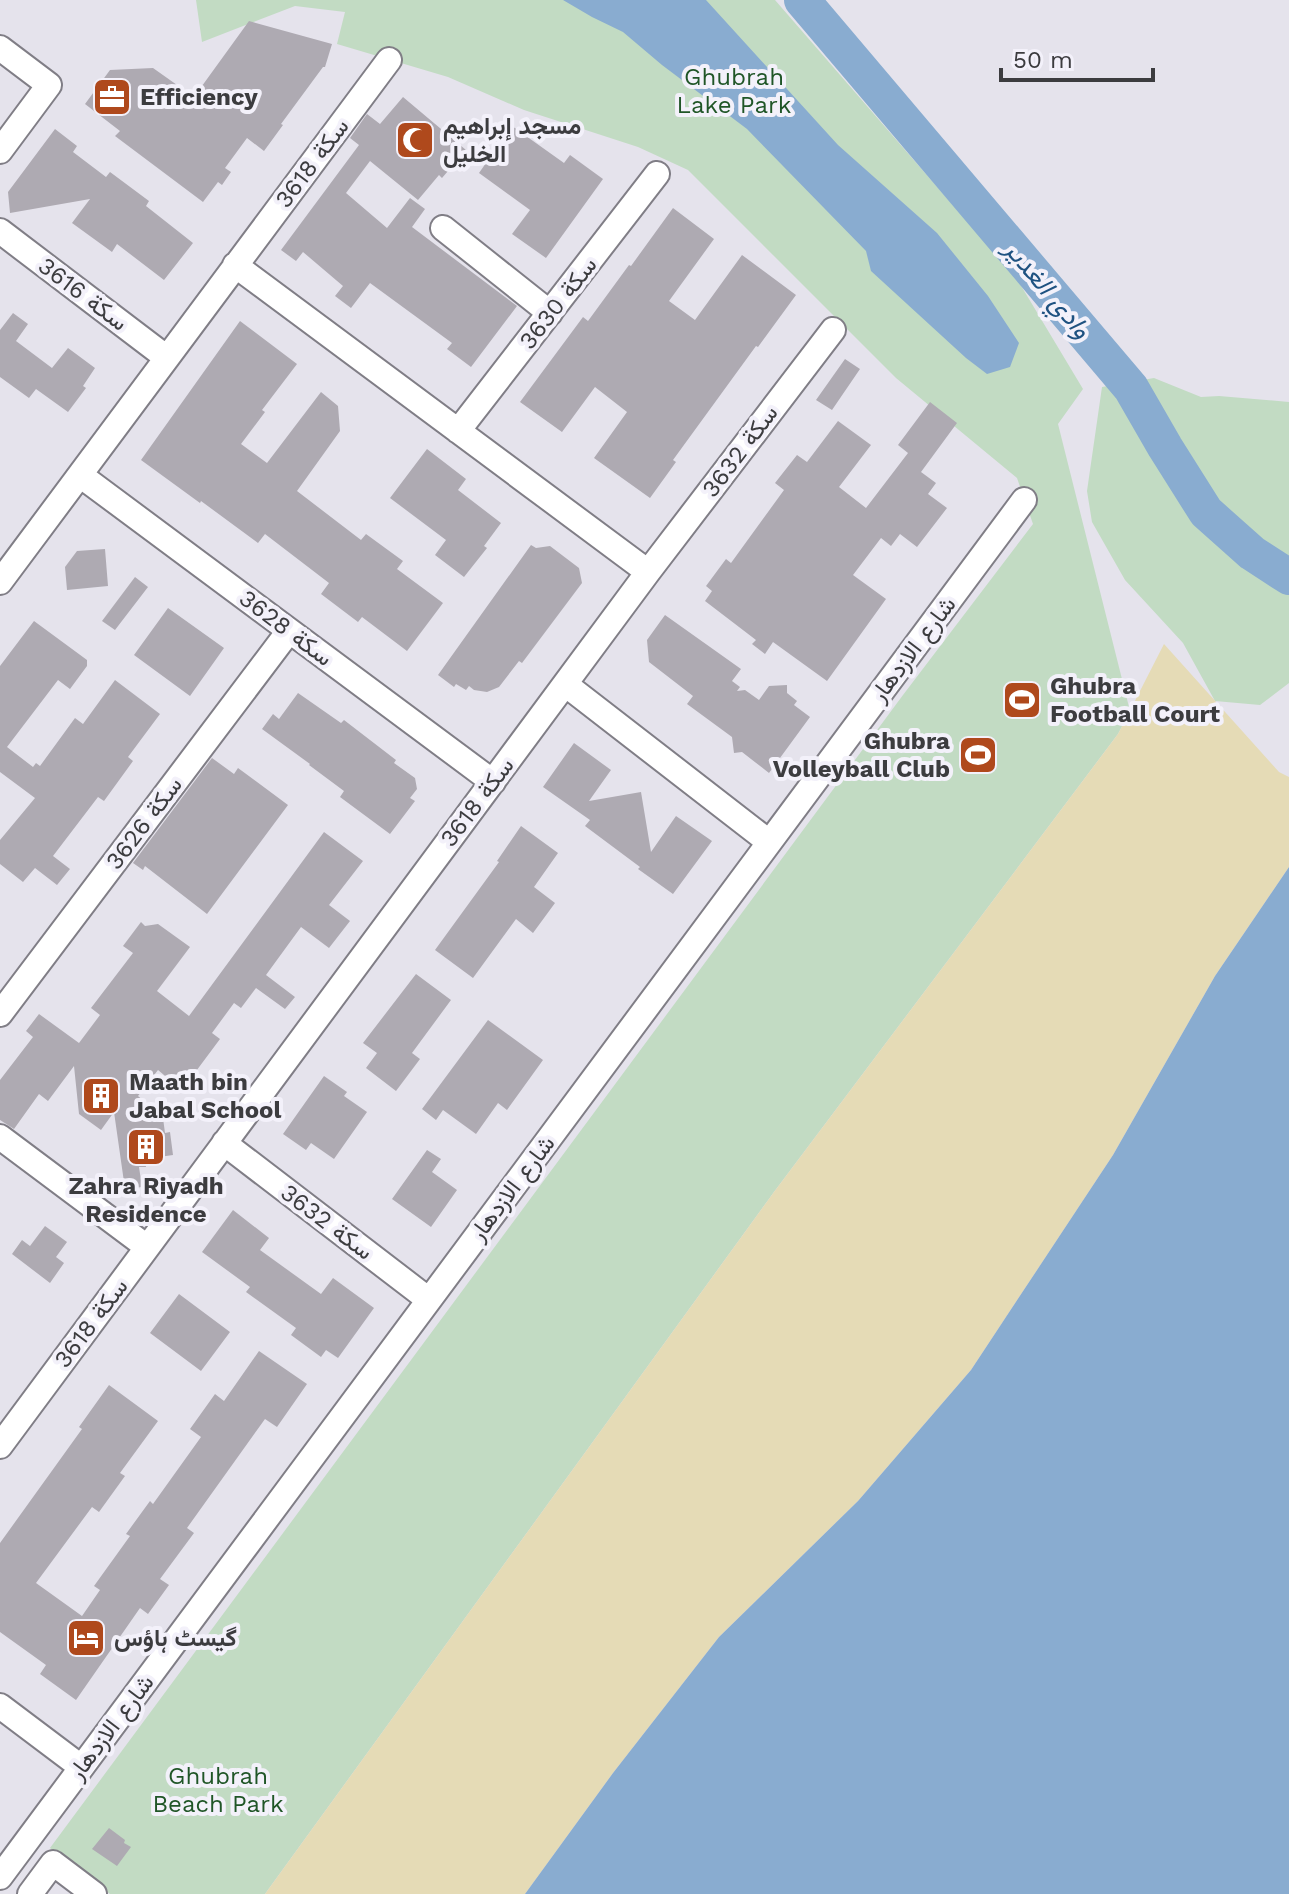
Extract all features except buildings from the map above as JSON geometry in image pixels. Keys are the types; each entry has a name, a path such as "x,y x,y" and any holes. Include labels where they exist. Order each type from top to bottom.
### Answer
{"street":[{"path":"0,48 49,85 0,151"},
{"name":"سكة 3618","path":"0,582 389,60"},
{"name":"سكة 3630","path":"458,431 657,174"},
{"path":"443,228 550,313"},
{"name":"سكة 3616","path":"0,231 167,358"},
{"path":"235,265 648,572"},
{"name":"سكة 3632","path":"648,572 833,330"},
{"name":"سكة 3628","path":"80,475 493,782"},
{"name":"شارع الازدهار","path":"0,1877 1024,500"},
{"name":"سكة 3618","path":"0,1446 648,572"},
{"name":"سكة 3626","path":"0,1014 289,631"},
{"path":"565,684 769,842"},
{"path":"0,1137 147,1247"},
{"name":"سكة 3632","path":"224,1143 429,1300"},
{"path":"0,1706 81,1767"},
{"path":"30,1894 53,1863 94,1894"}],"green space":[{"name":"Ghubrah Beach Park","path":"196,0 775,0 1017,279 1083,389 1058,424 1130,711 1118,734 774,1192 265,1894 110,1894 50,1848 903,695 1033,524 1017,478 896,378 688,170 638,147 524,110 448,77 337,44 345,12 295,6 202,42"},
{"path":"1154,378 1201,397 1289,402 1289,683 1260,705 1215,701 1183,643 1125,580 1092,522 1087,491 1102,387"}],"sand":[{"path":"1164,644 1279,772 1289,777 1289,867 1215,976 1113,1155 971,1370 858,1501 719,1637 613,1773 525,1894 265,1894 774,1192 1118,734"}],"water":[{"path":"563,0 706,0 838,145 937,233 988,296 1019,343 1010,367 987,374 966,358 871,271 866,251 747,129 623,32"},
{"path":"1289,867 1289,1894 525,1894 613,1773 719,1637 858,1501 971,1370 1113,1155 1215,976"}],"waterway":[{"name":"وادي الغدير","path":"802,0 1131,388 1206,512 1252,553 1289,577"}],"place":[{"name":"Efficiency","path":"112,97"},
{"name":"مسجد إبراهيم الخليل","path":"415,140"},
{"name":"Ghubra Football Court","path":"1022,700"},
{"name":"Ghubra Volleyball Club","path":"978,755"},
{"name":"Maath bin Jabal School","path":"101,1096"},
{"name":"Zahra Riyadh Residence","path":"146,1147"},
{"name":"گیسٹ ہاؤس","path":"86,1638"}],"park label":[{"name":"Ghubrah Lake Park","path":"734,91"}]}
